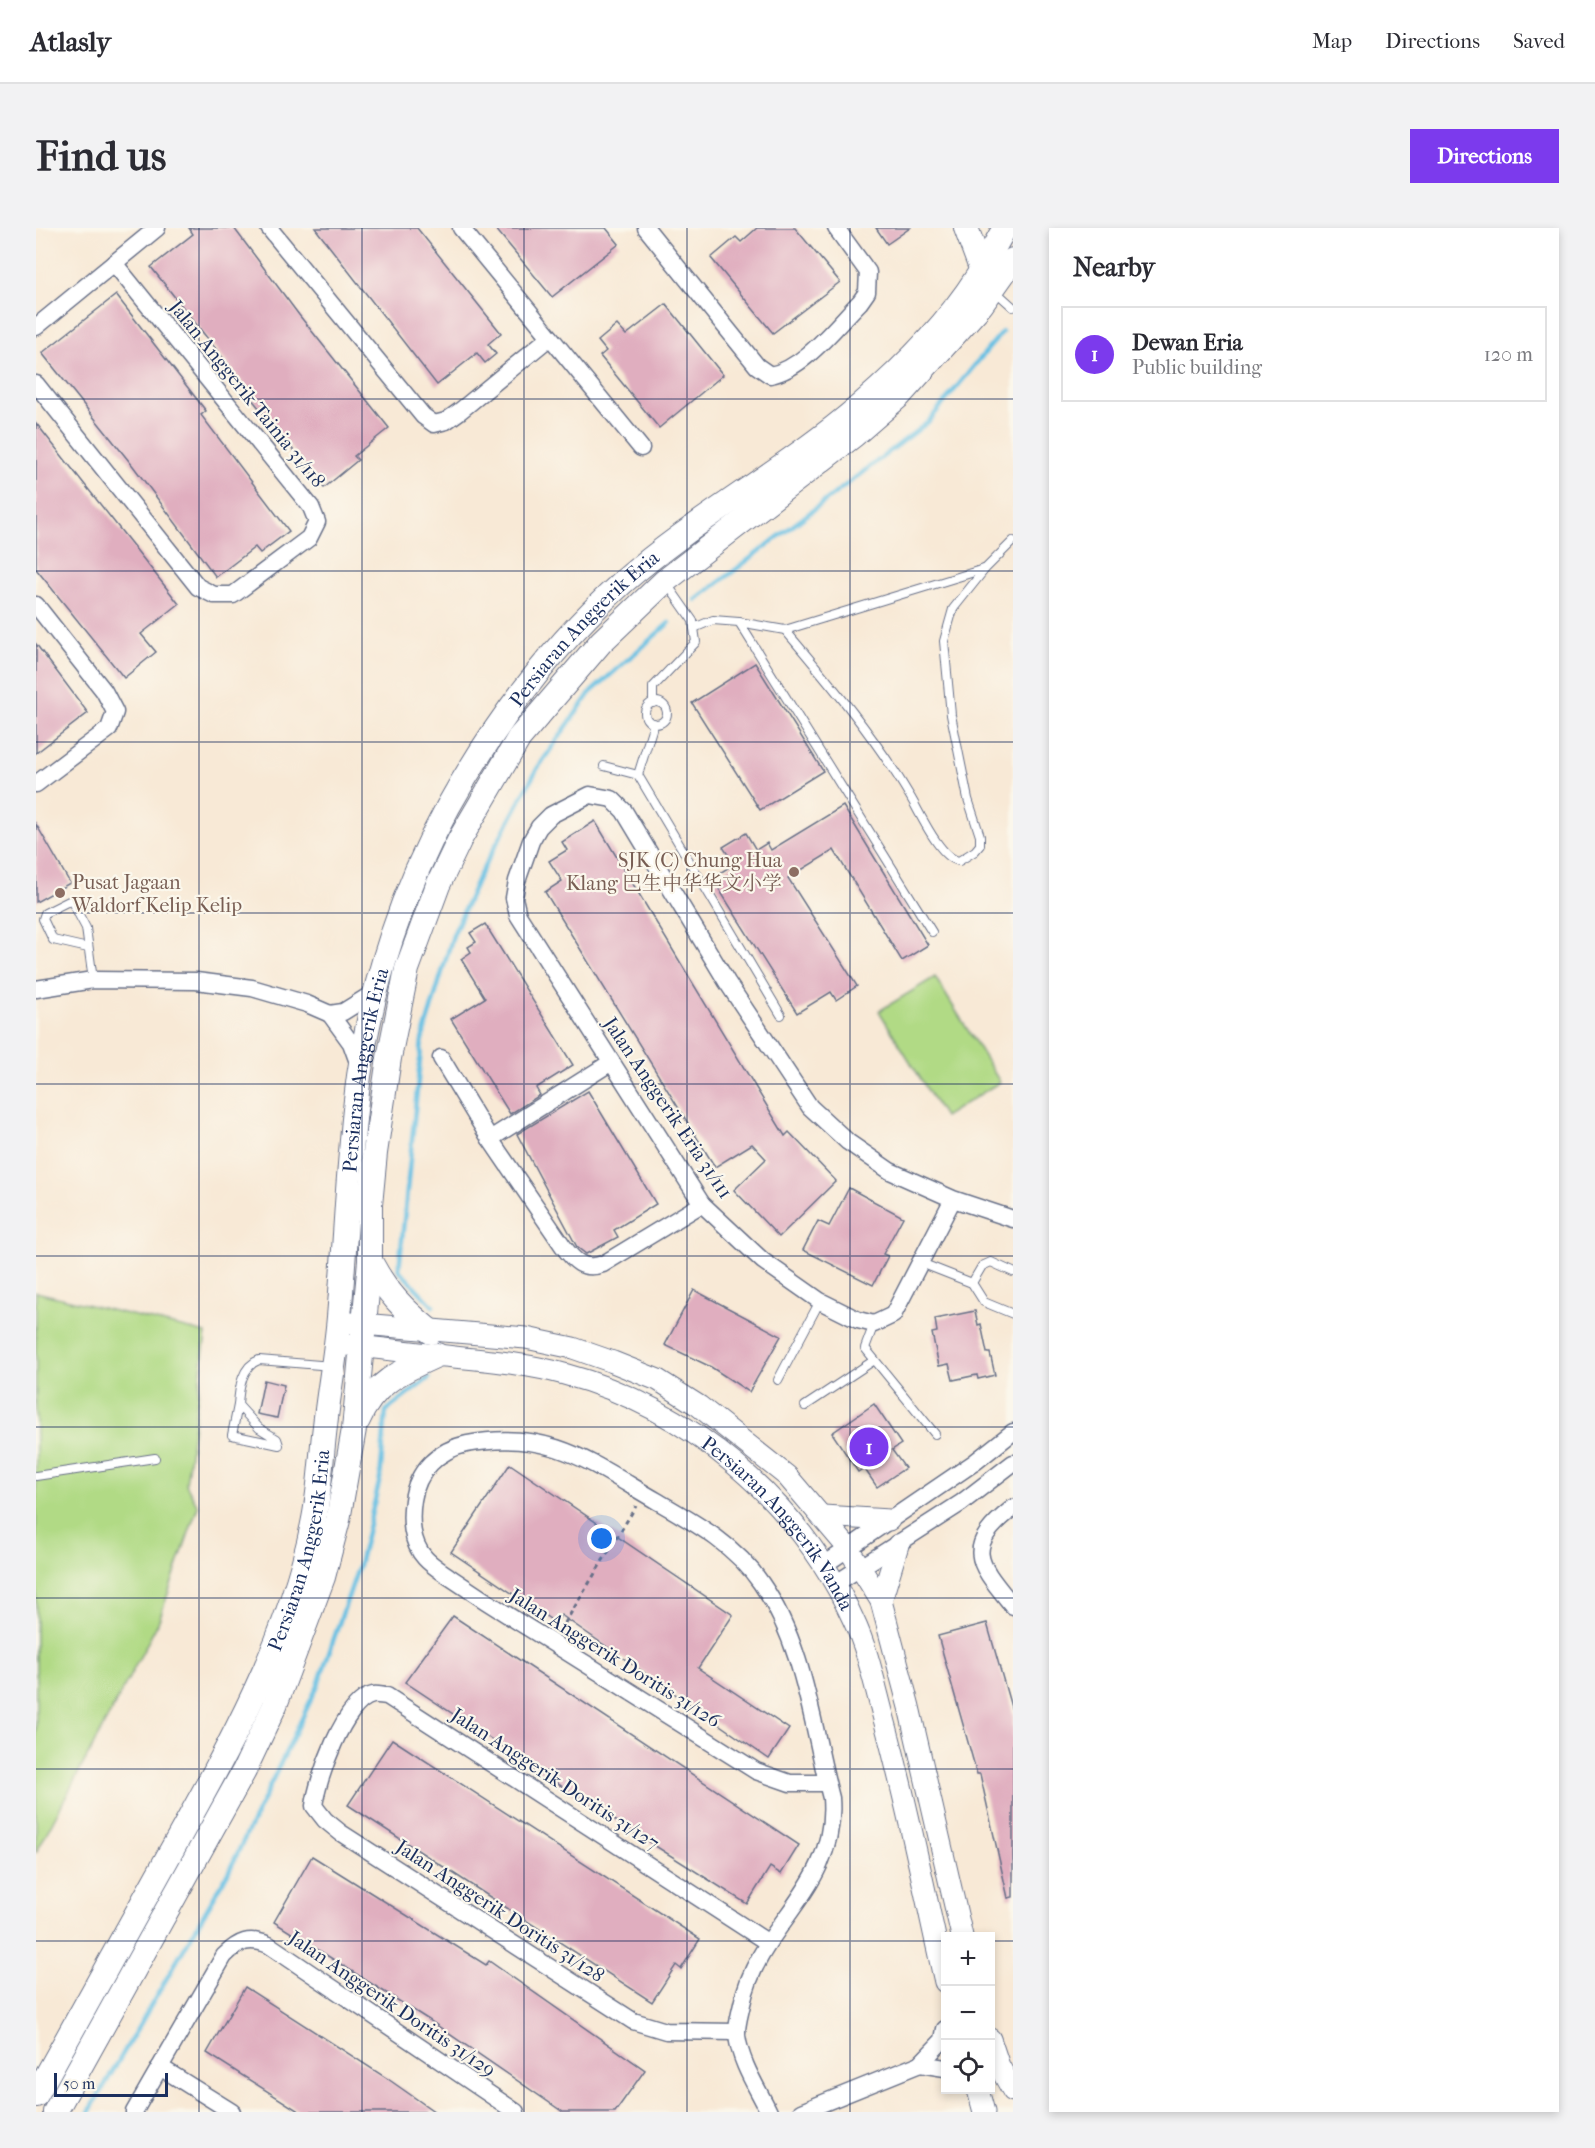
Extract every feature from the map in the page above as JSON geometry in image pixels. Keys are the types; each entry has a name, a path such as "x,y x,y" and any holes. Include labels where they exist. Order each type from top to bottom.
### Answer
{"main road":[{"path":"966,228 987,280"},
{"name":"Persiaran Anggerik Eria","path":"36,2095 188,1821 251,1700 279,1632 313,1523 346,1341 370,1261 372,1184 389,1058 407,969 438,885 460,839 519,738 601,642 665,581 854,435 899,396 927,367 987,280 1005,228"},
{"name":"Persiaran Anggerik Eria","path":"55,2112 244,1772 275,1705 323,1577 338,1520 354,1429 346,1341 353,1126 360,1069 375,992 416,872 448,807 500,722 556,652 623,583 863,403 987,280 1013,260"},
{"path":"370,1261 385,1289 398,1304 431,1332"},
{"path":"354,1429 366,1401 379,1387 406,1369 437,1355"}],"street":[{"path":"36,327 157,228"},
{"path":"268,228 423,416 434,424 446,421 460,411 550,337"},
{"path":"461,228 641,448"},
{"path":"646,228 756,366 770,375 792,368 860,302 869,281 868,272 855,251 836,228"},
{"name":"Jalan Anggerik Tainia 31/118","path":"36,384 198,587 214,595 234,595 309,538 317,522 311,507 300,491 114,263"},
{"path":"36,605 104,691 115,712 109,729 36,784"},
{"name":"Jalan Anggerik Eria 31/111","path":"874,1324 858,1320 820,1301 763,1262 702,1204 610,1064 518,915 514,898 517,881 531,841 539,827 551,815 590,795 612,799 624,811 727,982 810,1107 848,1142 890,1171 952,1199"},
{"path":"36,989 93,980 196,981 252,988 307,1004 330,1014 351,1043 360,1069"},
{"path":"330,1014 343,1012 375,992"},
{"path":"441,1058 490,1139 563,1246 573,1259 583,1266 593,1267 603,1264 702,1204"},
{"path":"490,1139 610,1064"},
{"path":"874,1324 893,1315 952,1199 1013,1219"},
{"name":"Persiaran Anggerik Vanda","path":"346,1341 431,1332 492,1334 573,1348 658,1380 739,1436 787,1476 848,1548 881,1601 909,1707 961,1932"},
{"name":"Persiaran Anggerik Vanda","path":"346,1341 437,1355 501,1360 564,1373 646,1406 692,1433 753,1481 789,1516 824,1565 855,1621 892,1746 941,1964"},
{"path":"824,1565 975,1462 1013,1432"},
{"name":"Jalan Anggerik Doritis 31/126","path":"644,1494 598,1464 572,1452 528,1441 488,1440 451,1448 433,1460 417,1484 411,1523 416,1544 424,1558 479,1598 756,1772 790,1783 827,1783"},
{"path":"835,1584 898,1545 985,1486 1013,1463"},
{"path":"644,1494 721,1540 737,1553 762,1584 787,1633 804,1682 827,1783 833,1817 827,1851 808,1887 767,1942 747,1987 737,2032 742,2061 769,2112"},
{"path":"1013,1508 996,1521 979,1546 981,1560 987,1574 1013,1606"},
{"path":"823,1516 890,1520"},
{"path":"881,1601 898,1545"},
{"name":"Jalan Anggerik Doritis 31/127","path":"333,1746 360,1701 372,1695 387,1696 767,1942"},
{"name":"Jalan Anggerik Doritis 31/128","path":"333,1746 316,1789 314,1806 325,1820 341,1833 633,2022 666,2031 737,2032"},
{"name":"Jalan Anggerik Doritis 31/129","path":"160,2067 224,1956 242,1941 255,1940 268,1946 516,2112"},
{"path":"801,2112 920,2064 943,2040"},
{"path":"990,2040 999,2066 1013,2091"},
{"path":"920,2064 941,2067"},
{"path":"134,2112 160,2067 232,2112"},
{"path":"971,2094 984,2112"},
{"path":"979,2094 984,2112"}],"lane":[{"path":"987,280 1013,307"},
{"path":"785,630 833,686 908,792 945,855 959,861 975,851 980,845 980,836 968,800 951,715 944,641 953,609 985,569 1013,541"},
{"path":"694,628 713,620 785,630 985,569"},
{"path":"654,723 646,714 653,703 653,687 696,642 693,621 665,581"},
{"path":"739,622 932,932"},
{"path":"653,703 663,705 667,715 664,721 654,723"},
{"path":"638,775 654,723"},
{"path":"604,766 638,775 781,1015"},
{"path":"88,948 53,940 43,919 45,913 71,900 86,928 93,980"},
{"path":"972,1283 982,1266 991,1262 1013,1272"},
{"path":"921,1263 972,1283 984,1302 1013,1314"},
{"path":"778,1380 820,1301"},
{"path":"874,1324 865,1348 873,1361 935,1434"},
{"path":"238,1405 259,1428 277,1439 279,1445 232,1435 238,1405 245,1371 251,1363 259,1360 346,1341"},
{"path":"805,1406 873,1361"},
{"path":"36,1476 155,1458"}],"path":[{"path":"552,1643 644,1494"}],"green space":[{"path":"935,977 1000,1082 944,1117 879,1011"},
{"path":"36,1292 206,1333 186,1484 198,1506 158,1623 36,1853"}],"building":[{"path":"189,228 234,228 299,315 389,428 354,456 358,460 324,488 251,398 253,396 151,267 193,234"},
{"path":"315,228 417,228 501,333 488,344 496,354 485,363 477,353 437,385"},
{"path":"495,228 606,228 619,244 552,297"},
{"path":"757,228 795,228 840,282 773,333 711,258 736,237 741,242"},
{"path":"876,228 910,228 887,244"},
{"path":"116,295 206,411 201,415 289,531 260,553 255,547 216,577 133,466 42,353"},
{"path":"666,304 723,375 659,428 600,356 606,351 598,341 617,325 626,335"},
{"path":"36,423 179,604 141,634 156,652 124,678 36,569"},
{"path":"36,644 88,713 36,753"},
{"path":"755,663 823,771 760,810 692,703"},
{"path":"843,806 928,945 902,961 834,850 788,878 857,986 836,1000 831,992 797,1013 712,878 734,864 723,847 746,833 756,850 767,843 771,850"},
{"path":"595,821 785,1136 789,1132 836,1181 779,1237 734,1190 766,1159 752,1144 715,1167 545,892 562,881 549,861 567,850 562,842"},
{"path":"36,824 70,883 36,902"},
{"path":"485,924 573,1065 536,1088 540,1095 510,1114 451,1019 485,998 461,959 471,952 468,947 476,942 470,933"},
{"path":"588,1091 656,1204 614,1230 618,1237 586,1254 577,1247 517,1134"},
{"path":"849,1188 903,1217 883,1254 888,1256 873,1285 803,1250 818,1221 829,1226"},
{"path":"694,1290 781,1336 749,1392 711,1367 665,1345"},
{"path":"975,1311 978,1325 981,1324 987,1353 990,1353 995,1375 978,1379 977,1375 953,1380 949,1364 939,1366 932,1333 937,1332 935,1319"},
{"path":"264,1380 284,1385 277,1418 257,1414"},
{"path":"874,1404 901,1444 892,1450 905,1468 877,1487 864,1468 858,1472 832,1433"},
{"path":"510,1464 733,1615 698,1668 789,1729 769,1759 561,1615 556,1623 451,1552"},
{"path":"453,1616 799,1845 781,1874 770,1867 747,1904 578,1797 405,1682"},
{"path":"987,1623 1013,1714 1013,1897 1008,1898 980,1774 977,1774 938,1636"},
{"path":"392,1739 700,1939 681,1969 676,1965 652,2002 348,1805"},
{"path":"312,1856 486,1965 489,1961 645,2070 615,2112 563,2112 429,2020 274,1922"},
{"path":"245,1987 435,2112 300,2112 207,2053"}],"waterway":[{"path":"696,600 928,422 1002,332"},
{"path":"433,1306 399,1270 422,1040 453,935 478,878 537,769 590,693 669,623"},
{"path":"89,2112 228,1873 318,1685 359,1565 380,1479 386,1411 429,1378"}],"place":[{"name":"SJK (C) Chung Hua Klang 巴生中华华文小学","path":"794,872"},
{"name":"Pusat Jagaan Waldorf Kelip Kelip","path":"60,893"},
{"name":"Dewan Eria","path":"869,1447"}]}
